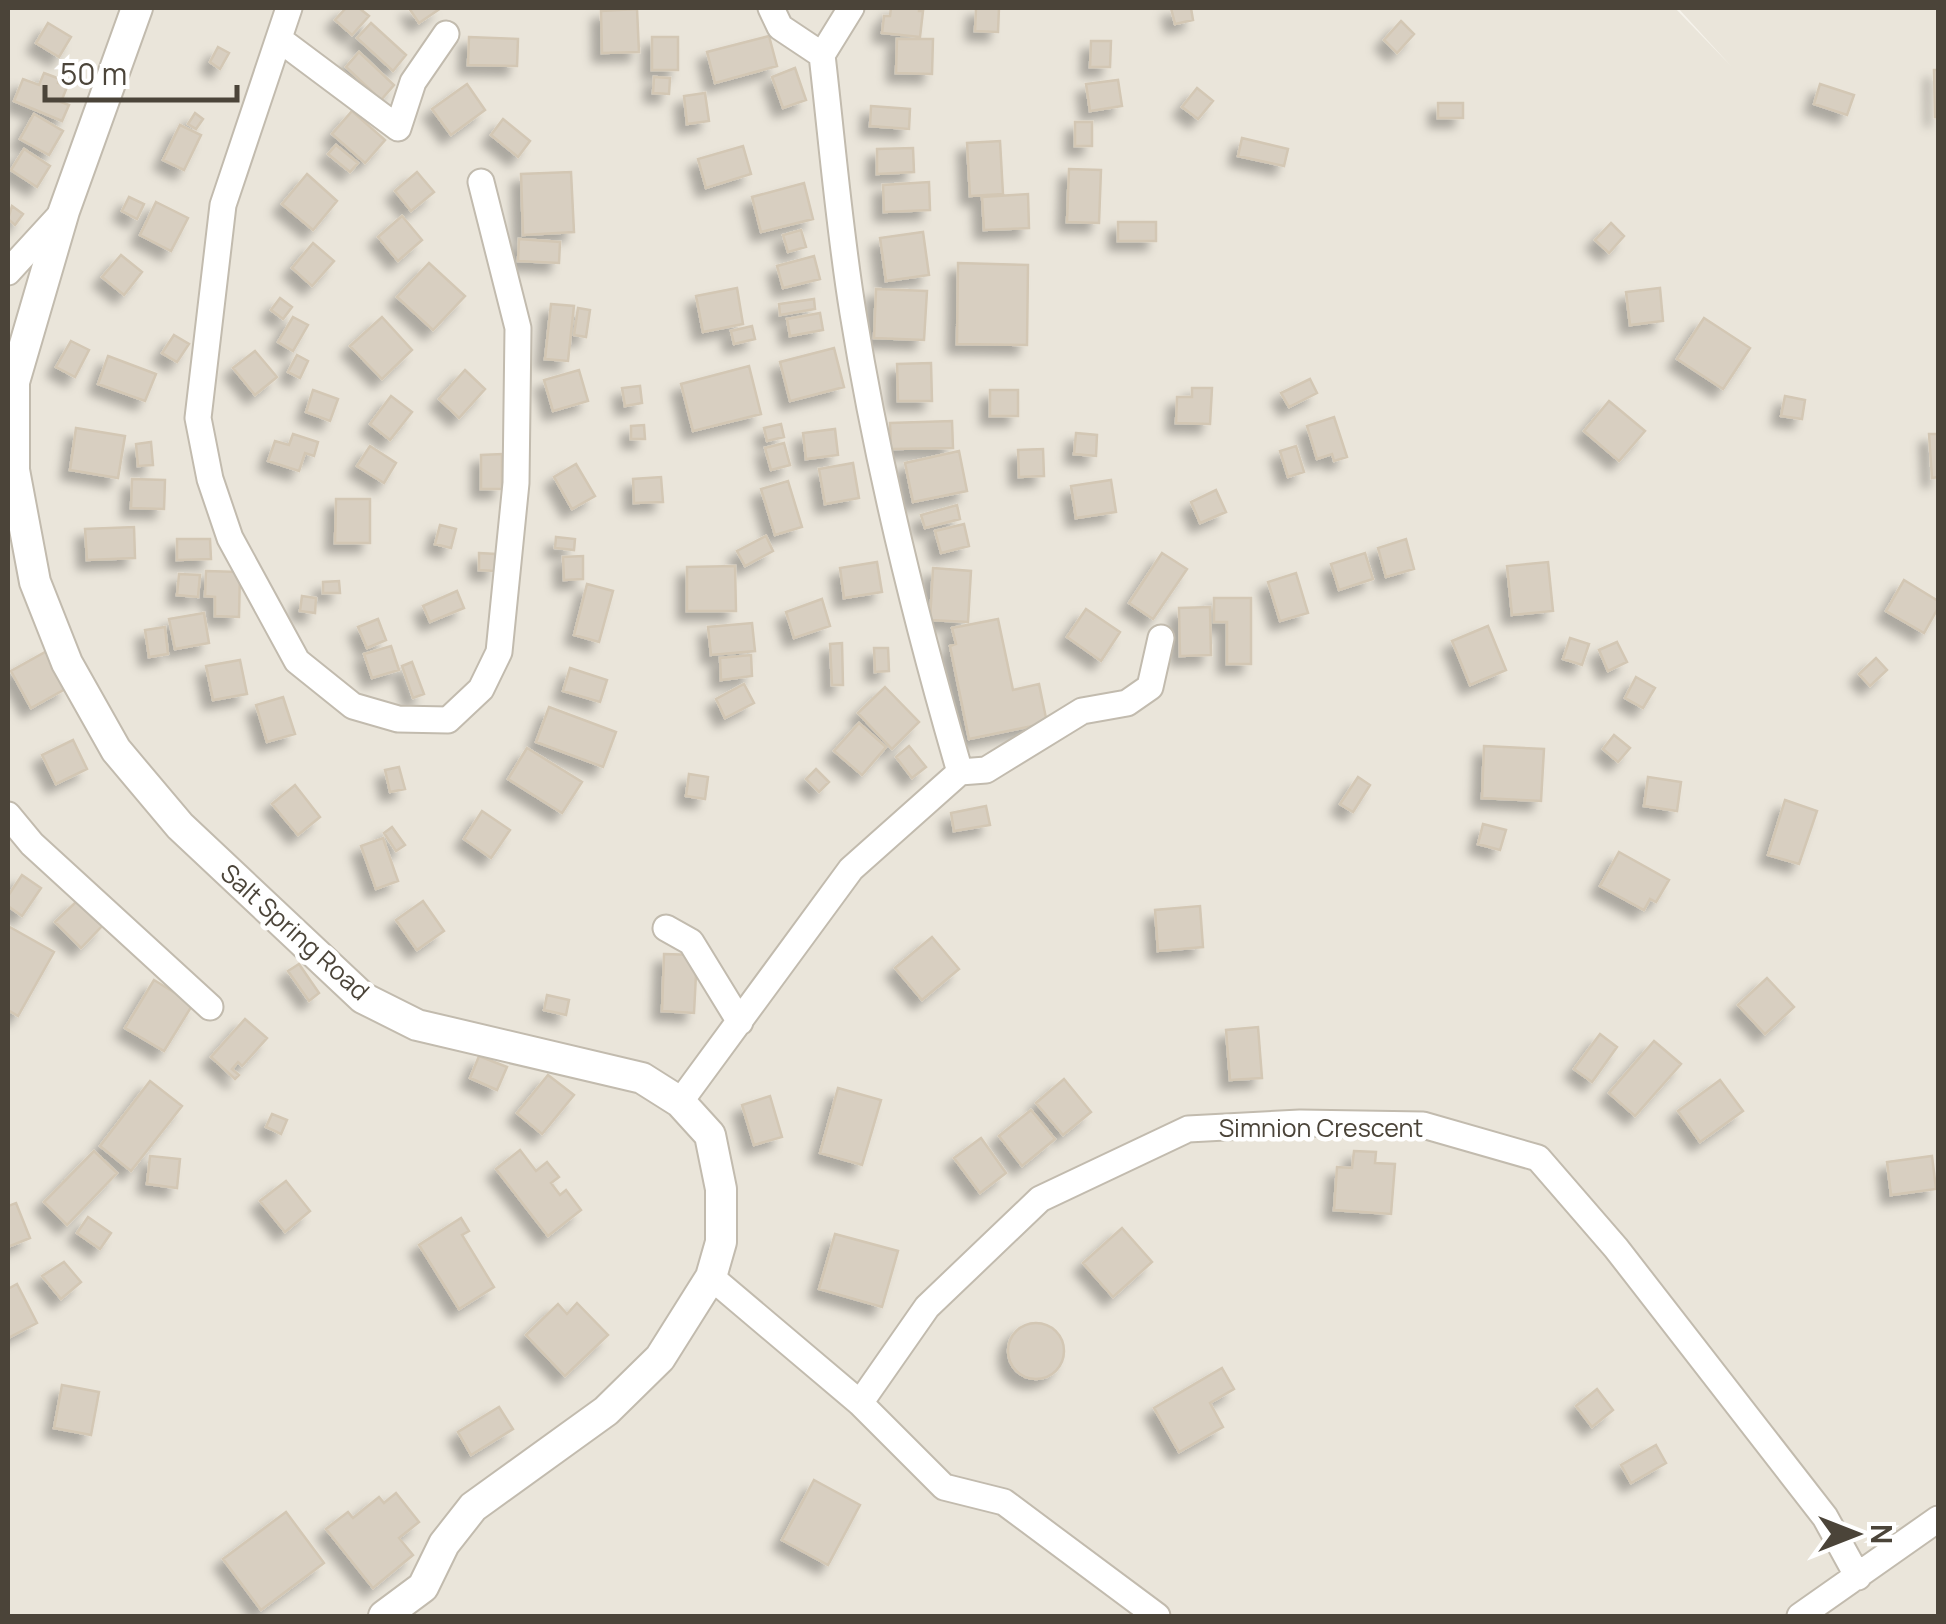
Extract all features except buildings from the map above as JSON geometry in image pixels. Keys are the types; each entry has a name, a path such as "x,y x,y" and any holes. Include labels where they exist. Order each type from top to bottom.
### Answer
{"street":[{"name":"Salt Spring Road","path":"136,8 64,211 14,382 10,475 35,582 68,663 116,750 180,826 363,998 418,1025 642,1078 680,1102 710,1135 721,1190 721,1242 711,1277 660,1358 606,1411 473,1507 444,1544 422,1587 384,1616"},
{"path":"290,8 223,205 198,418 210,479 230,538 297,661 353,706 398,719 448,720 481,689 499,652 516,483 518,328 481,182"},
{"path":"771,8 780,27 822,55"},
{"path":"851,8 822,55 852,310 907,578 960,772"},
{"path":"279,39 398,128 413,82 446,34"},
{"path":"8,272 64,211"},
{"path":"680,1102 851,869 960,772 986,770 1082,711 1127,703 1150,687 1161,638"},
{"path":"8,815 32,844 210,1007"},
{"path":"666,928 691,942 740,1022"},
{"name":"Simnion Crescent","path":"860,1402 928,1307 1040,1199 1188,1128 1300,1123 1423,1125 1538,1158 1616,1248 1825,1517 1858,1577"},
{"path":"711,1277 860,1402 944,1487 1004,1502 1157,1616"},
{"path":"1800,1616 1938,1518"}],"shaded area":[{"path":"8,8 1675,8 1731,66 1678,8 1938,8 1938,1616 8,1616"}]}
